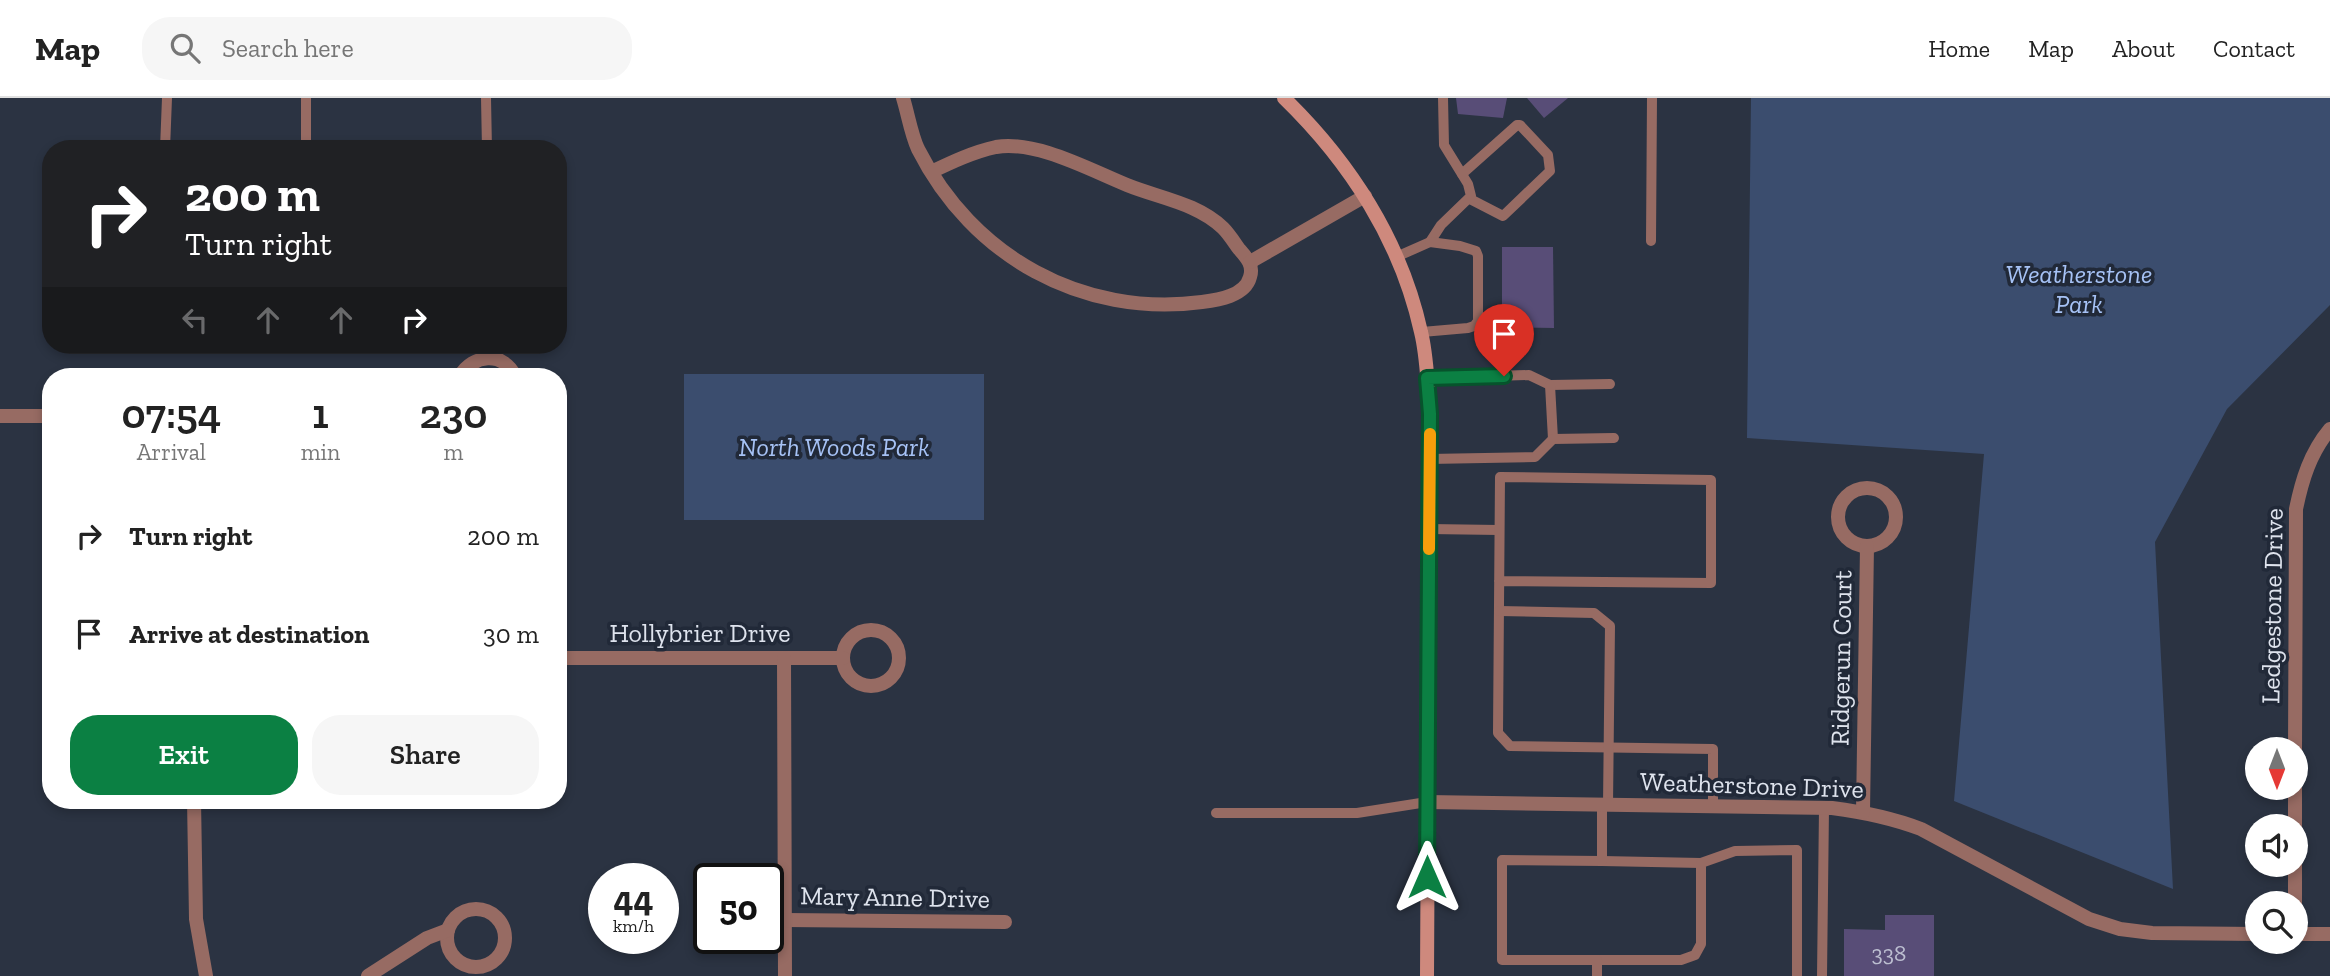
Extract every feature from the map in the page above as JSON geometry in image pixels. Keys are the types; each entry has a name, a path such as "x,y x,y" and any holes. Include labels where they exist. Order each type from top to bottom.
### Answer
{"main road":[{"path":"1284,98 1318,132 1365,196 1396,257 1422,332 1430,407 1427,976"}],"street":[{"path":"903,98 917,146 931,172 967,219 993,244 1039,275 1076,291 1140,305 1216,300 1239,293 1251,277 1250,262 1222,227 1192,207 1142,191 1035,149 998,147 962,157 931,172"},
{"path":"1250,262 1365,196"},
{"path":"467,368 472,362 490,358 509,368"},
{"path":"0,416 42,416"},
{"name":"Ledgestone Drive","path":"2295,737 2295,509 2311,458 2330,429"},
{"name":"Ridgerun Court","path":"1864,487 1883,492 1894,506 1896,516 1895,525 1884,540 1867,546 1848,540 1838,523 1837,513 1846,495 1864,487"},
{"name":"Ridgerun Court","path":"1863,812 1867,546"},
{"path":"871,630 888,636 898,651 899,659 892,677 875,686 856,682 849,676 842,658 848,642 855,635 871,630"},
{"name":"Hollybrier Drive","path":"567,658 842,658"},
{"path":"784,658 785,976"},
{"name":"Weatherstone Drive","path":"1427,802 1824,808 1863,812 1921,829 2059,905 2120,929 2152,933 2245,934"},
{"path":"194,809 196,919 206,976"},
{"path":"368,976 427,938 449,930 453,921 469,910 489,911 503,925 505,944 495,960 487,965 469,966 461,962 449,948 449,930"},
{"name":"Mary Anne Drive","path":"785,920 1005,922"},
{"path":"2308,934 2330,934"}],"lane":[{"path":"165,140 167,98"},
{"path":"306,98 306,140"},
{"path":"486,98 487,140"},
{"path":"1430,242 1445,220 1470,199 1470,188 1444,145 1443,98"},
{"path":"1651,241 1652,98"},
{"path":"1462,174 1517,125 1520,125 1550,160 1550,171 1503,216 1470,199"},
{"path":"1396,257 1430,242 1460,246 1476,251 1478,256 1478,321 1468,328 1422,332"},
{"path":"1427,378 1529,375 1550,385 1610,384"},
{"path":"1550,385 1553,439"},
{"path":"1429,459 1535,457 1553,439 1614,438"},
{"path":"1499,581 1711,583 1711,480 1500,477 1499,530 1498,733 1510,746 1713,749 1713,806"},
{"path":"1429,529 1499,530"},
{"path":"1499,611 1594,613 1610,625 1608,748 1602,861"},
{"path":"1216,813 1357,813 1427,802"},
{"path":"1822,976 1824,808"},
{"path":"1701,863 1701,944 1695,955 1681,960 1502,960 1502,860 1701,863 1735,851 1797,850 1798,972"},
{"path":"1597,960 1597,976"}],"green space":[{"name":"Weatherstone Park","path":"1751,98 2330,98 2330,305 2227,409 2155,542 2173,889 1954,801 1984,454 1747,438"},
{"name":"North Woods Park","path":"684,374 984,374 984,520 684,520"}],"building":[{"path":"1456,98 1507,98 1503,118 1458,114"},
{"path":"1527,98 1568,98 1544,118"},
{"path":"1502,247 1553,247 1554,328 1502,327"},
{"path":"1885,915 1934,915 1934,976 1844,976 1844,929 1885,930"}],"slow traffic":[{"path":"1429,549 1430,434"}],"route":[{"path":"1427,877 1430,414 1427,378 1504,376"}]}
